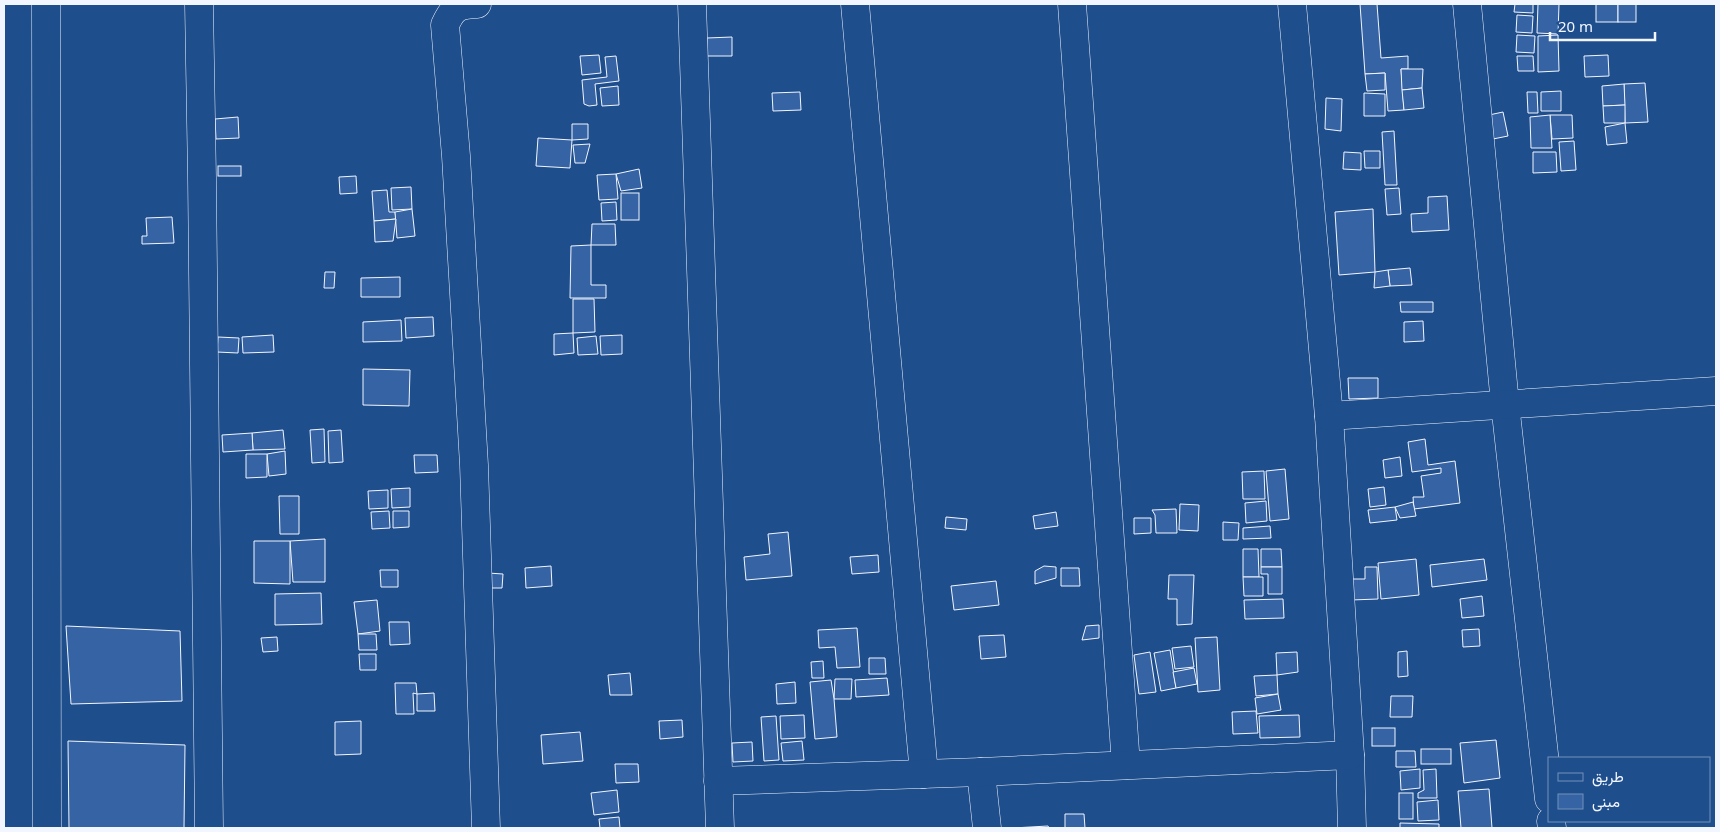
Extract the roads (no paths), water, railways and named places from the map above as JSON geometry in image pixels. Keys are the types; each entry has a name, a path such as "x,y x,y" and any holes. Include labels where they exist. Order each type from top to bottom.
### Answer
{"street":[{"path":"46,4 47,828"},
{"path":"199,4 203,187 209,828"},
{"path":"477,4 464,5 450,12 445,25 456,156 474,465 486,828"},
{"path":"692,4 720,828"},
{"path":"856,4 924,774"},
{"path":"1072,4 1126,765"},
{"path":"1292,4 1329,416 1350,755 1352,828"},
{"path":"1467,4 1505,404 1548,790"},
{"path":"1329,416 1716,391"},
{"path":"718,781 981,772 1350,755"},
{"path":"981,772 987,828"}]}
